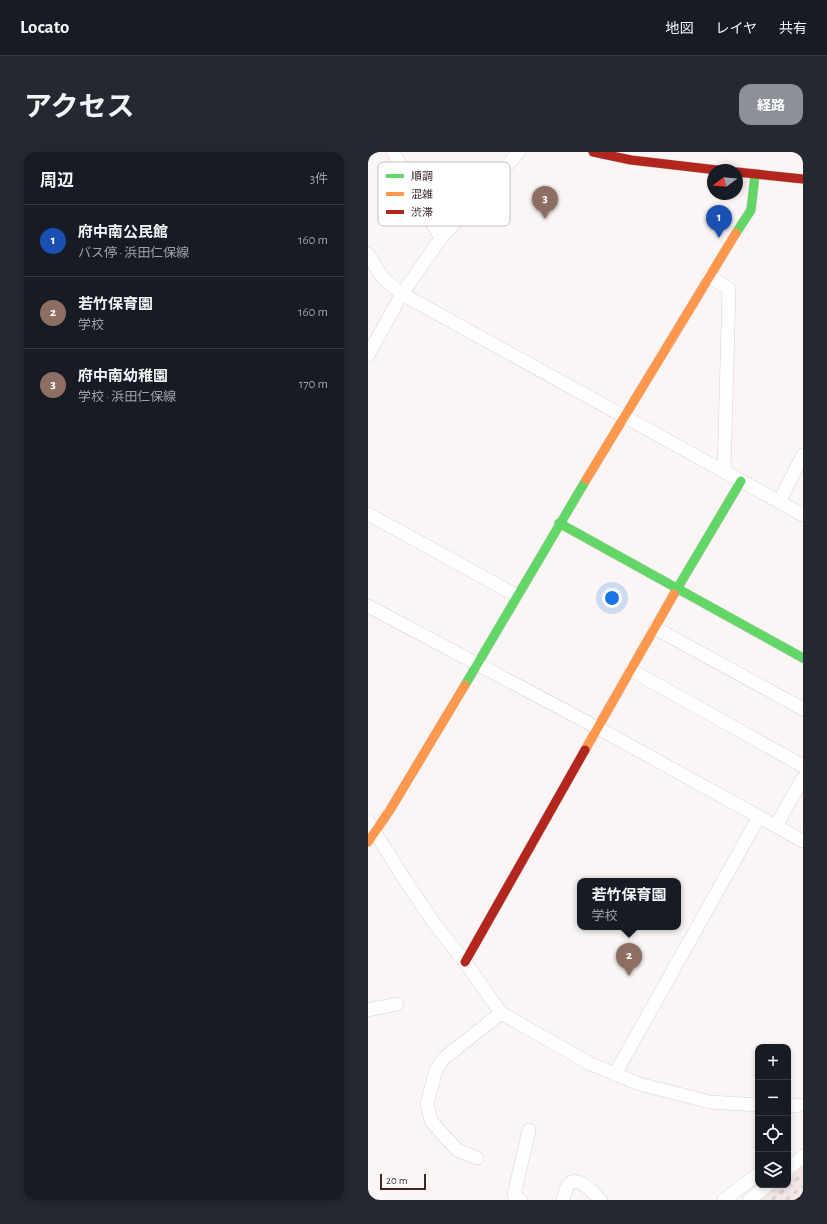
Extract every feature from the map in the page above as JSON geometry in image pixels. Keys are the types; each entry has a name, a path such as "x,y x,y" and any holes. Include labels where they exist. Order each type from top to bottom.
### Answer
{"street":[{"path":"393,152 399,162"},
{"path":"510,162 519,152"},
{"path":"593,152 631,160 707,169"},
{"path":"743,173 803,179"},
{"path":"371,837 390,810 478,663 559,523 709,276 751,210 755,175"},
{"path":"434,226 441,238"},
{"path":"368,355 402,294 441,238 452,226"},
{"path":"368,254 382,277 402,294 803,515"},
{"path":"368,275 382,277"},
{"path":"709,276 729,289 724,472"},
{"path":"779,502 803,455"},
{"path":"465,962 677,588 741,481"},
{"path":"368,514 516,595"},
{"path":"559,523 803,658"},
{"path":"368,606 478,663 803,841"},
{"path":"655,628 803,709"},
{"path":"631,670 803,766"},
{"path":"776,826 803,778"},
{"path":"615,1074 759,817"},
{"path":"368,821 371,837 434,923 465,962 501,1013 589,1063 639,1084 710,1102 755,1105"},
{"path":"368,1010 398,1004"},
{"path":"477,1158 457,1150 431,1121 427,1104 436,1070 443,1059 501,1013"},
{"path":"791,1106 803,1105"},
{"path":"522,1200 514,1196 529,1130"},
{"path":"791,1165 803,1156"},
{"path":"724,1200 755,1176"},
{"path":"563,1200 567,1187 570,1183 576,1182 581,1182 601,1200"},
{"path":"748,1200 764,1188"}],"shaded area":[{"path":"803,1165 803,1200 759,1200 774,1188 791,1188 791,1175"}],"railway":[{"path":"772,1200 803,1174"},
{"path":"786,1200 803,1186"}],"traffic: fast":[{"path":"736,233 751,210 755,175"},
{"path":"465,685 586,480"},
{"path":"674,594 741,481"},
{"path":"559,523 803,658"}],"traffic: slow":[{"path":"586,480 736,233"},
{"path":"585,750 674,594"},
{"path":"368,842 390,810 465,685"}],"traffic: jam":[{"path":"593,152 631,160 707,169"},
{"path":"743,173 803,179"},
{"path":"465,962 585,750"}],"place":[{"name":"府中南幼稚園","path":"545,219"},
{"name":"府中南公民館","path":"719,238"},
{"name":"若竹保育園","path":"629,976"}]}
